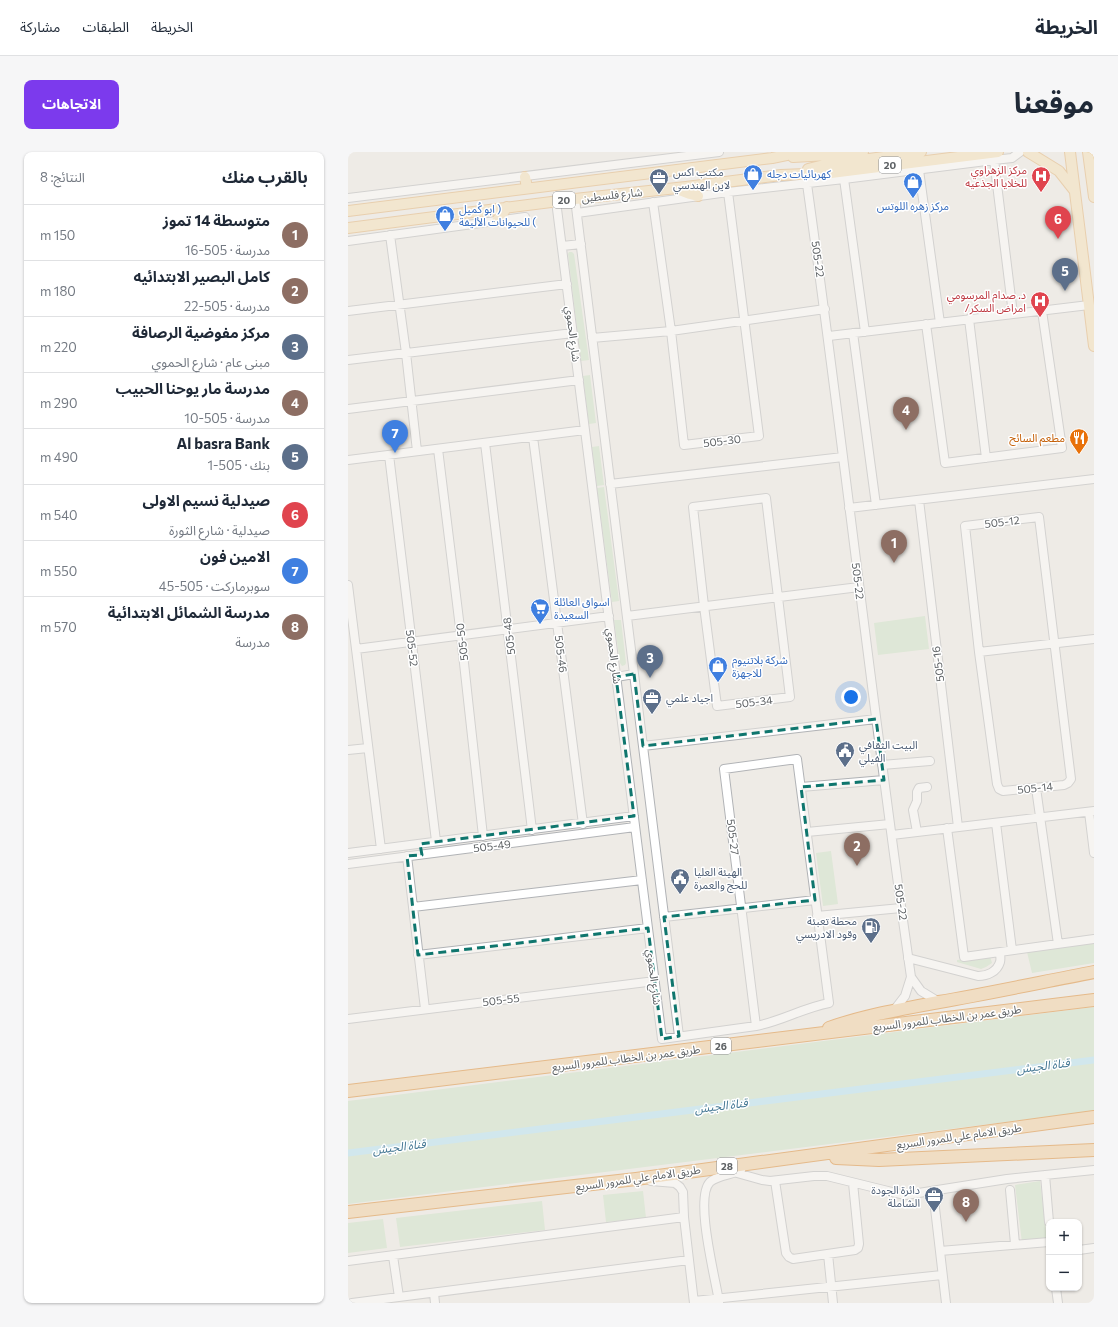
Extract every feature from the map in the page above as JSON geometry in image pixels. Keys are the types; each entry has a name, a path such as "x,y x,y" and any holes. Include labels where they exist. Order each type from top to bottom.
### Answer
{"highway":[{"path":"808,1035 848,1021 895,1009 1094,972"},
{"name":"طريق عمر بن الخطاب للمرور السريع","path":"348,1091 1094,1000"},
{"name":"طريق الامام علي للمرور السريع","path":"354,1211 636,1179 1094,1118"},
{"path":"809,1156 879,1160 1094,1150"}],"main road":[{"name":"شارع فلسطين","path":"348,211 772,158 801,152"},
{"name":"شارع فلسطين","path":"781,175 824,165 863,152"},
{"name":"شارع فلسطين","path":"772,158 847,158 921,152"},
{"path":"1028,152 1059,171 1074,191"},
{"path":"1070,152 1094,346"},
{"path":"1088,152 1094,191"},
{"name":"شارع فلسطين","path":"348,228 556,201 781,175 831,173 996,156"},
{"path":"525,177 527,188"},
{"path":"675,188 698,196"},
{"path":"497,221 507,207"}],"street":[{"path":"348,198 525,177 670,155 719,152"},
{"path":"577,213 728,192 808,184 918,170 996,156 1012,158 1020,152"},
{"path":"996,156 1013,314"},
{"path":"918,170 940,323"},
{"path":"844,179 865,332"},
{"name":"505-22","path":"808,184 829,336 876,720 911,977 905,996 895,1009"},
{"path":"728,192 744,321"},
{"name":"شارع الحموي","path":"556,201 662,1039 679,1036 575,199"},
{"path":"653,202 671,331"},
{"path":"348,241 525,217"},
{"path":"390,235 400,304 417,451"},
{"path":"562,246 581,244"},
{"path":"348,311 566,284"},
{"path":"829,336 1089,305"},
{"path":"592,338 671,331 825,309"},
{"path":"926,324 945,463 1062,448 1042,311"},
{"path":"969,319 986,458"},
{"name":"505-30","path":"671,331 684,445 759,436 744,321"},
{"path":"348,360 573,332"},
{"path":"853,333 876,505"},
{"path":"348,409 579,380"},
{"path":"348,460 585,430"},
{"name":"505-46","path":"533,437 583,824"},
{"name":"505-48","path":"485,443 532,830"},
{"name":"505-50","path":"438,449 461,636 483,836"},
{"name":"505-52","path":"389,455 436,841"},
{"path":"610,484 843,457"},
{"path":"849,508 1094,479"},
{"path":"704,606 693,508 766,498 779,597"},
{"name":"505-16","path":"919,500 958,827"},
{"name":"505-12","path":"979,652 965,526 1039,518 1053,643"},
{"path":"348,585 381,849"},
{"path":"627,616 859,587"},
{"name":"505-34","path":"704,606 717,706 790,697 779,597"},
{"path":"356,649 609,616"},
{"path":"979,652 1094,639"},
{"name":"505-14","path":"979,652 997,784 999,789 1003,791 1036,788 1068,783 1070,779 1053,643"},
{"path":"616,676 634,674"},
{"path":"643,746 876,720"},
{"path":"348,750 368,748"},
{"name":"505-27","path":"756,1026 724,768 797,759 801,787"},
{"path":"882,765 930,761"},
{"path":"679,1036 777,1022 811,1007 829,1003 801,787 884,780"},
{"path":"917,832 914,810 917,792 919,788 927,787"},
{"path":"1036,788 1058,944"},
{"path":"892,835 1091,811 1094,853"},
{"name":"505-49","path":"348,853 583,824 634,816"},
{"path":"996,823 1012,950"},
{"path":"806,832 890,824"},
{"name":"505-49","path":"348,864 635,827"},
{"path":"947,828 964,957 1094,939"},
{"path":"420,844 422,854"},
{"path":"407,856 425,1009"},
{"path":"413,908 642,880"},
{"path":"664,917 815,900"},
{"path":"817,916 902,908"},
{"path":"418,955 648,928"},
{"path":"908,958 978,976 986,976 995,970 1000,962 1000,952"},
{"name":"505-22","path":"911,977 921,991 939,1002"},
{"name":"505-55","path":"348,1019 655,981"},
{"path":"719,1300 706,1233 705,1190 710,1182 718,1178 737,1173 755,1163"},
{"path":"737,1173 762,1180 775,1181 821,1176 901,1194 911,1194 1007,1179 1094,1170"},
{"path":"1045,1175 1049,1219"},
{"path":"636,1179 652,1182 675,1183 683,1192 684,1217 694,1302 942,1275"},
{"path":"775,1181 786,1253 793,1259 855,1250 858,1248 859,1244 852,1183"},
{"path":"1010,1190 1015,1244"},
{"path":"933,1191 946,1303"},
{"path":"348,1262 684,1217"},
{"path":"940,1251 1046,1242"},
{"path":"1082,1250 1094,1248"},
{"path":"828,1254 833,1303"},
{"path":"393,1256 399,1297"},
{"path":"352,1303 689,1260"},
{"path":"1056,1291 1058,1303"},
{"path":"434,1292 435,1303"}],"highlighted area":[{"path":"634,674 643,746 876,719 884,780 801,787 815,900 664,917 679,1036 662,1039 648,928 418,955 407,856 422,855 420,844 634,816 616,677"}],"green space":[{"path":"569,252 574,254 589,360 581,361 568,254"},
{"path":"590,375 596,423 589,424 583,376"},
{"path":"599,446 604,485 597,486 592,447"},
{"path":"604,487 619,601 612,602 597,488"},
{"path":"925,616 929,649 878,655 874,623"},
{"path":"614,620 621,620 626,663 622,666 620,663"},
{"path":"831,851 838,904 823,906 816,853"},
{"path":"1094,942 1094,963 1032,973 1027,952"},
{"path":"990,956 992,963 981,969 957,962 957,960"},
{"path":"1094,1007 1094,1111 348,1204 348,1101"},
{"path":"1040,1181 1046,1240 1022,1243 1015,1185"},
{"path":"643,1191 646,1218 606,1222 603,1195"},
{"path":"542,1201 545,1230 400,1247 396,1218"},
{"path":"383,1219 387,1248 348,1253 348,1223"}],"waterway":[{"name":"قناة الجيش","path":"348,1153 1094,1060"}],"place":[{"name":"كهربائيات دجله","path":"753,191"},
{"name":"مركز الزهراوي للخلايا الجذعيه","path":"1041,193"},
{"name":"مكتب اكس لاين الهندسي","path":"659,195"},
{"name":"مركز زهره اللوتس","path":"913,199"},
{"name":"ابو كُميل ) للحيوانات الأليفة (","path":"445,232"},
{"name":"صيدلية نسيم الاولى","path":"1058,239"},
{"name":"Al basra Bank","path":"1065,291"},
{"name":"د. صدام المرسومي /امراض السكر","path":"1040,318"},
{"name":"مدرسة مار يوحنا الحبيب","path":"906,430"},
{"name":"الامين فون","path":"395,453"},
{"name":"مطعم السائح","path":"1079,455"},
{"name":"متوسطة 14 تموز","path":"894,563"},
{"name":"اسواق العائلة السعيدة","path":"540,625"},
{"name":"مركز مفوضية الرصافة","path":"650,678"},
{"name":"شركة بلاتنيوم للاجهزة","path":"718,683"},
{"name":"اجياد علمي","path":"652,715"},
{"name":"البيت الثقافي الفيلي","path":"845,768"},
{"name":"كامل البصير الابتدائيه","path":"857,866"},
{"name":"الهيئة العليا للحج والعمرة","path":"680,895"},
{"name":"محطة تعبئة وقود الادريسي","path":"871,944"},
{"name":"دائرة الجودة الشاملة","path":"934,1213"},
{"name":"مدرسة الشمائل الابتدائية","path":"966,1222"}]}
